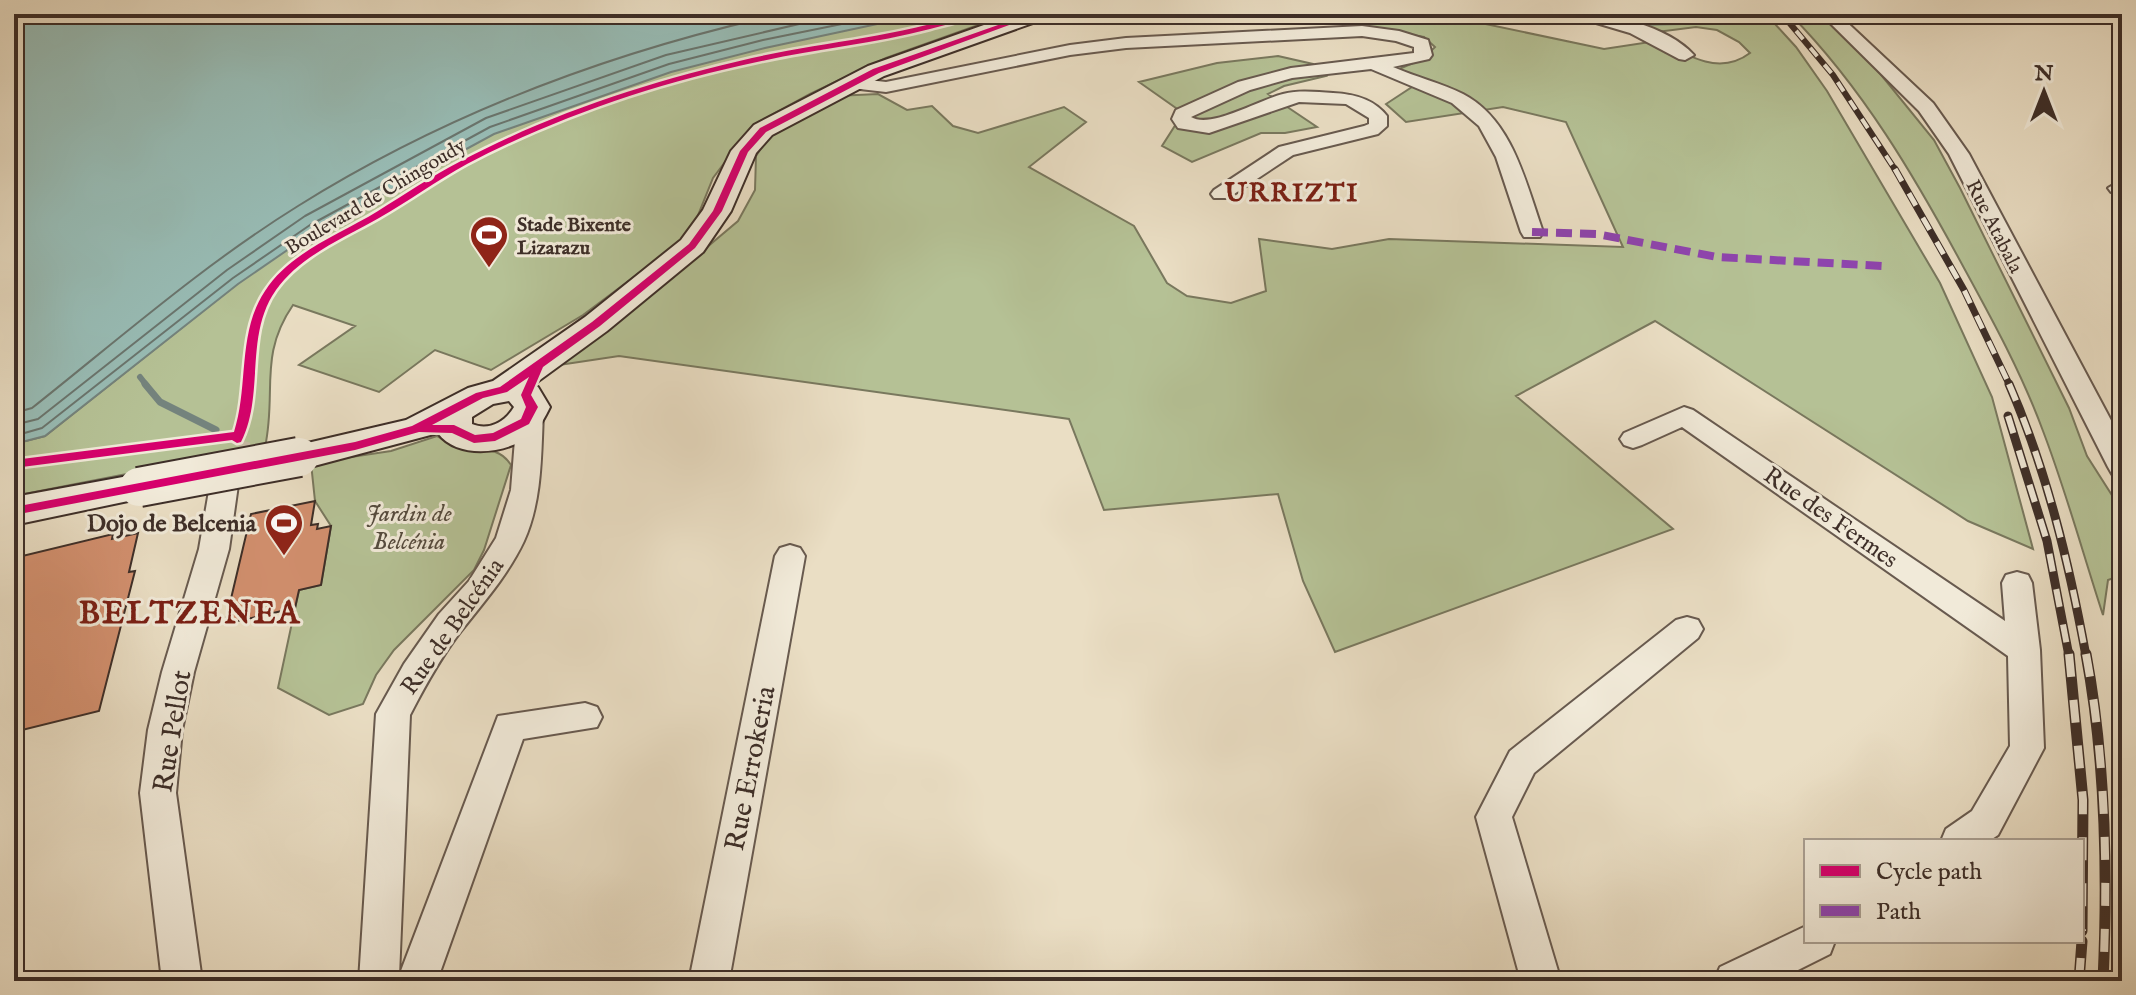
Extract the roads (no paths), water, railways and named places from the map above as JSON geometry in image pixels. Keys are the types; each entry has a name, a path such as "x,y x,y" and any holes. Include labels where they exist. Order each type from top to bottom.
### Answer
{"main road":[{"path":"14,511 299,457 416,429 466,425 506,433 524,392 692,246 717,211 735,167 753,139 772,124 851,83 901,61 1036,14"}],"street":[{"path":"1582,14 1649,34 1685,55"},
{"name":"Rue Atabala","path":"1829,14 1926,107 1959,154 2122,467"},
{"path":"1946,14 1997,14"},
{"path":"851,83 886,87 1070,50 1126,43 1362,31 1412,39 1422,44 1423,55 1415,59 1316,68 1266,79 1183,114 1181,119 1185,124 1209,127 1286,99 1323,96 1362,104 1378,116 1378,126 1371,130 1286,151 1221,194"},
{"path":"1371,62 1400,79 1459,99 1482,114 1495,133 1532,232"},
{"name":"Rue de Belcénia","path":"379,981 393,714 415,673 497,564 510,539 523,494 526,465 524,392"},
{"name":"Rue des Fermes","path":"1633,439 1684,416 2024,650"},
{"path":"466,425 513,451 526,465"},
{"name":"Rue Pellot","path":"182,981 158,793 165,730 178,672 214,549 224,485"},
{"name":"Rue Errokeria","path":"709,981 790,556"},
{"path":"1962,839 1985,823 2027,748 2024,650 2017,583"},
{"path":"1541,981 1494,817 1522,762 1687,629"},
{"path":"417,981 510,726 585,717"},
{"path":"1734,981 1812,943"}],"water":[{"path":"14,14 924,14 671,72 494,134 315,231 238,284 45,436 14,444"}],"waterway":[{"path":"1631,24 1682,23 1749,14"},
{"path":"140,377 147,386"},
{"path":"145,384 160,402 216,430"}],"tunnel":[{"path":"224,485 237,439"}],"railway":[{"path":"1782,14 1833,75 1896,171"},
{"path":"1895,169 1964,290 2010,386"},
{"path":"2009,384 2035,450 2055,518 2086,656"},
{"path":"2008,416 2047,541 2069,656"},
{"path":"2069,654 2083,800 2083,839"},
{"path":"2086,654 2098,735 2104,817 2103,981"},
{"path":"2079,981 2082,943"}],"place":[{"name":"Stade Bixente Lizarazu","path":"489,269"},
{"name":"Dojo de Belcenia","path":"284,557"}],"district":[{"name":"URRIZTI","path":"1292,192"},
{"name":"BELTZENEA","path":"190,612"}],"park label":[{"name":"Jardin de Belcénia","path":"409,527"}]}
